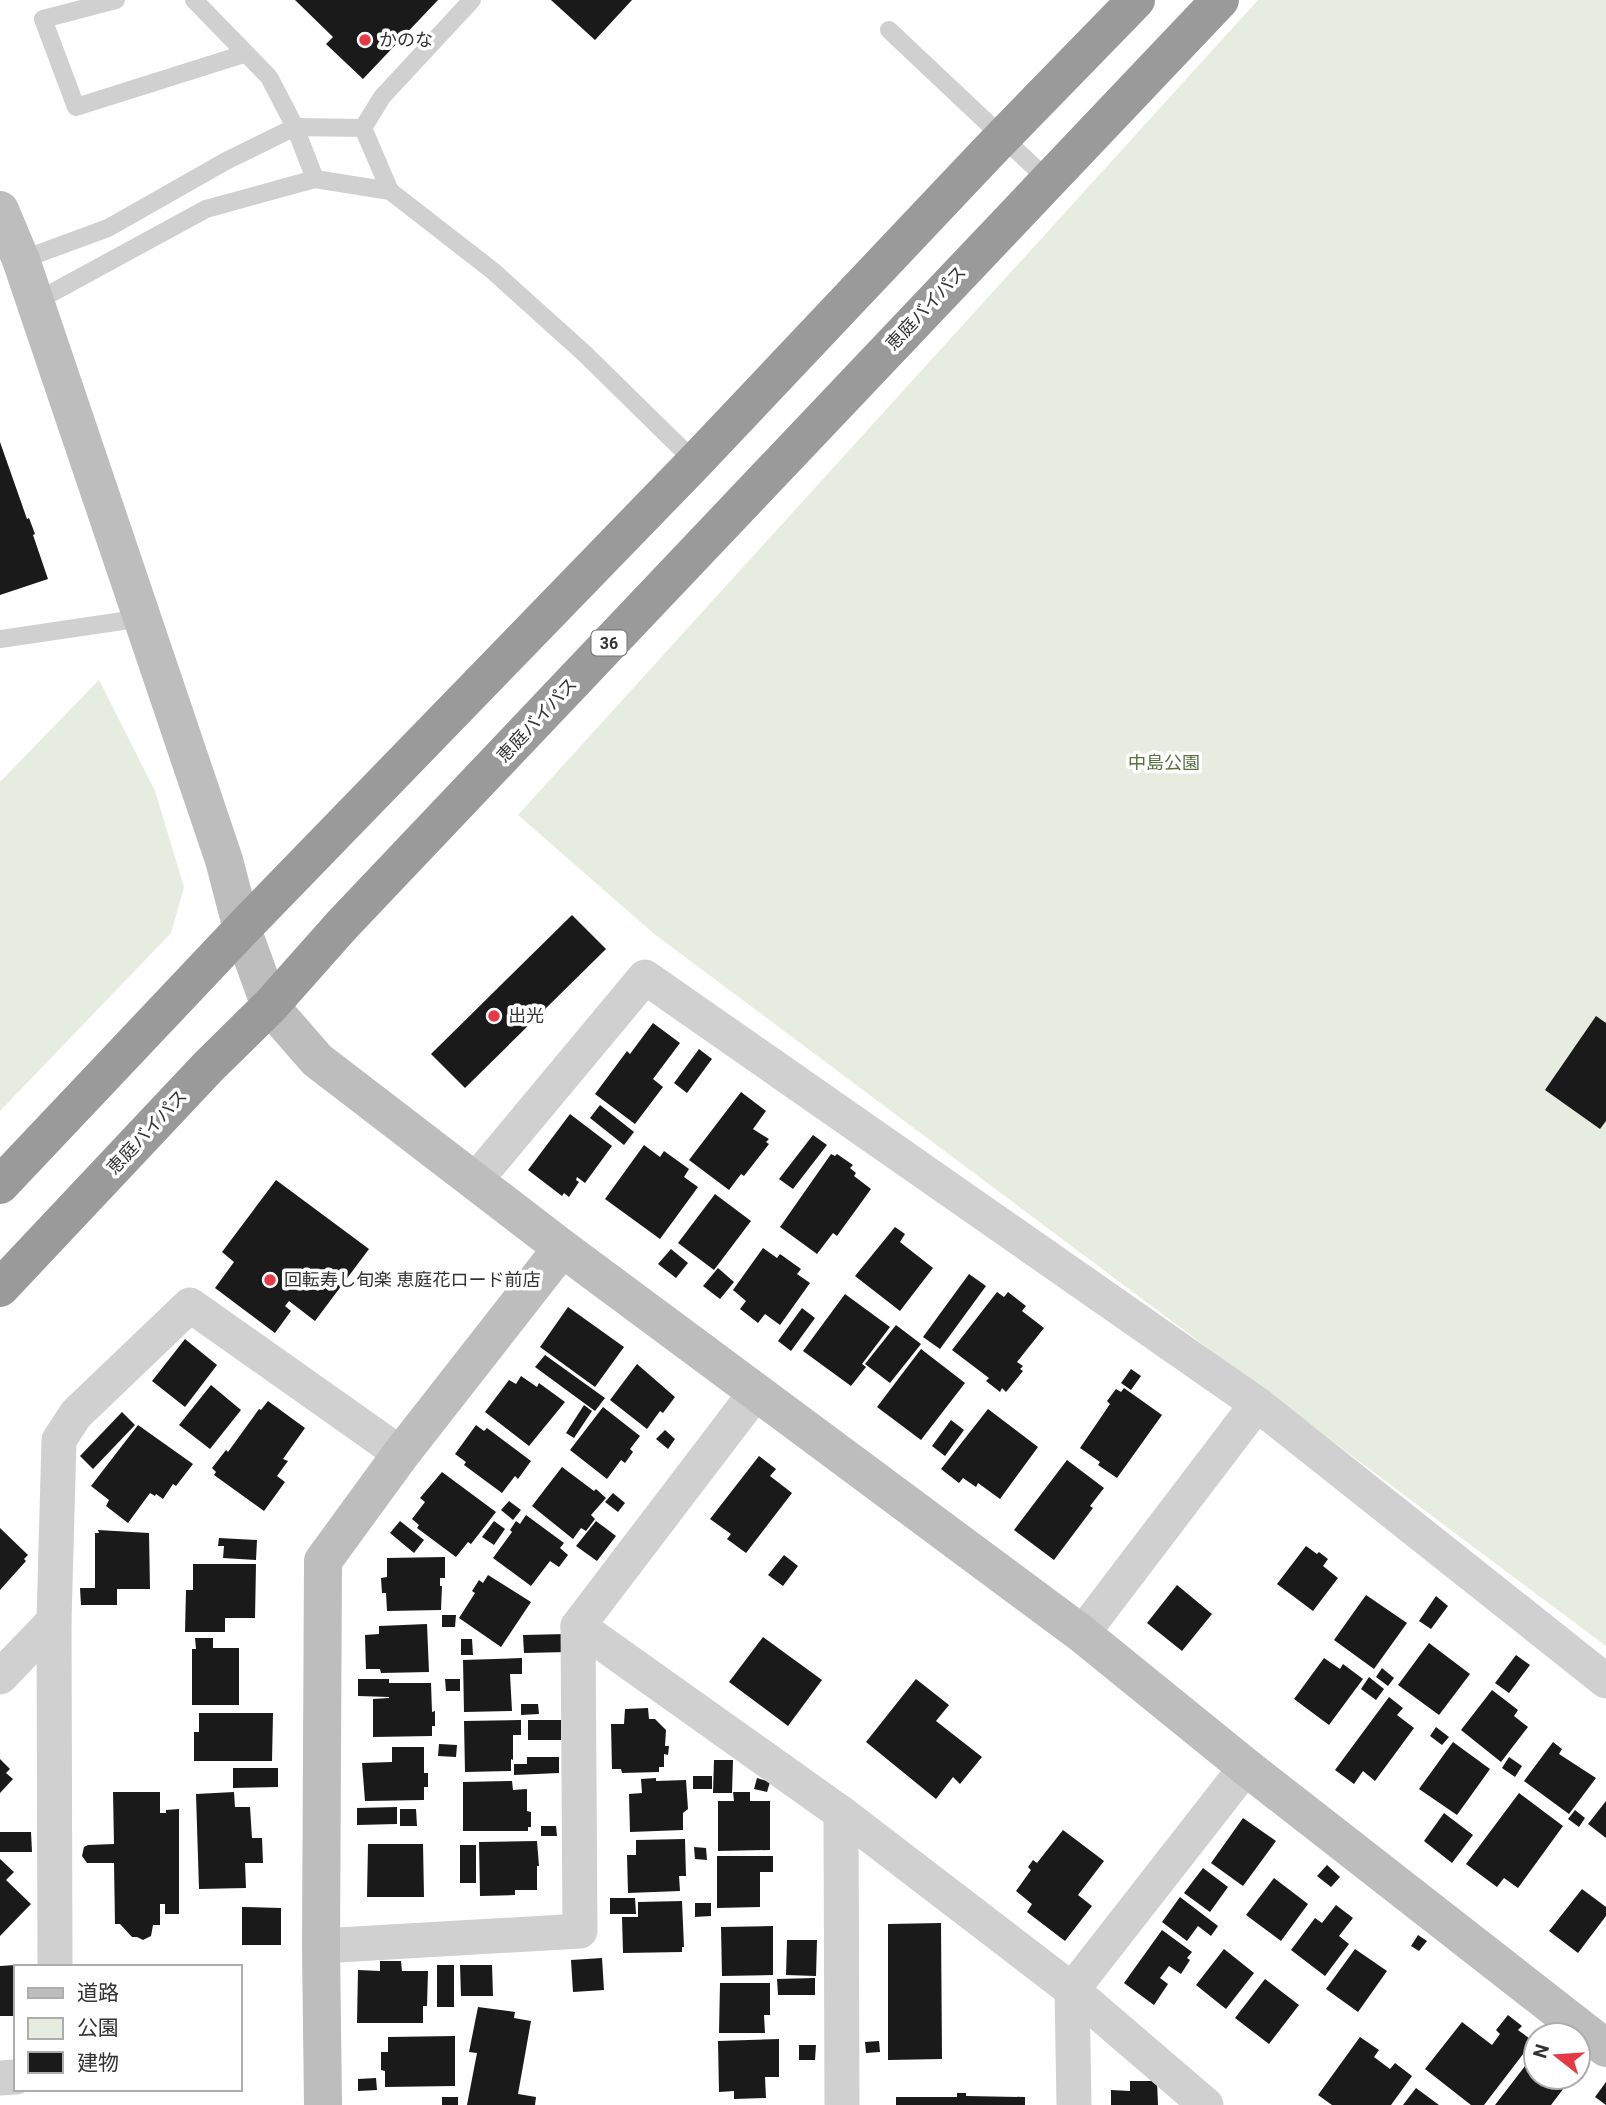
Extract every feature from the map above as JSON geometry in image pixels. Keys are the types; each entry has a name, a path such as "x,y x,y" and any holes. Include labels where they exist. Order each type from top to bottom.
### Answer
{"highway":[{"path":"0,1185 242,929 695,462 1136,0"},
{"name":"恵庭バイパス","path":"0,1288 1220,0"}],"street":[{"path":"0,210 21,260 143,618 224,860 242,929 270,1006 317,1060 562,1248 1082,1634 1246,1767 1606,2048"},
{"path":"475,1181 645,977 1257,1404 1606,1681"},
{"path":"323,2105 323,1561 401,1454 562,1248"},
{"path":"55,1965 54,1621 59,1440 76,1414 190,1305 401,1454"},
{"path":"321,1946 580,1931 578,1626 756,1392"},
{"path":"1082,1634 1257,1404"},
{"path":"0,1677 54,1621"},
{"path":"578,1626 841,1813 1072,1990 1206,2105"},
{"path":"1074,2105 1072,1990 1246,1767"},
{"path":"841,1813 842,2105"}],"lane":[{"path":"116,0 43,19 76,107 244,54"},
{"path":"194,0 268,78 295,127 314,179"},
{"path":"363,128 382,97 472,0"},
{"path":"889,30 1048,180"},
{"path":"21,260 108,228 226,161 295,127 363,128"},
{"path":"363,128 390,191"},
{"path":"35,302 206,209 314,179 390,191 493,271 584,353 695,462"},
{"path":"0,639 143,618"}],"green space":[{"name":"中島公園","path":"1258,0 1606,0 1606,1646 653,933 518,815"},
{"path":"99,680 155,791 184,887 171,933 0,1111 0,782"}],"building":[{"name":"かのな","path":"295,0 438,0 363,79 326,44 333,37"},
{"path":"551,0 632,0 595,40"},
{"path":"0,442 27,519 29,518 35,534 33,535 48,579 0,595"},
{"path":"572,915 606,949 465,1088 431,1054"},
{"path":"1596,1016 1606,1023 1606,1121 1600,1129 1545,1090"},
{"path":"653,1023 680,1043 653,1079 663,1087 635,1124 595,1094 627,1051 630,1054"},
{"path":"699,1049 712,1059 687,1093 674,1083"},
{"path":"741,1092 766,1111 753,1129 769,1139 766,1142 769,1144 744,1176 741,1174 729,1190 689,1160"},
{"path":"600,1105 634,1132 624,1145 590,1118"},
{"path":"570,1114 612,1146 585,1183 577,1177 579,1182 569,1197 564,1193 562,1196 528,1170"},
{"path":"813,1135 827,1145 793,1189 779,1179"},
{"path":"644,1145 660,1157 664,1151 689,1169 684,1177 698,1187 660,1239 605,1199"},
{"path":"831,1154 837,1154 853,1165 850,1168 856,1173 854,1176 871,1189 837,1236 833,1233 817,1254 780,1227"},
{"path":"276,1180 369,1249 315,1321 289,1301 285,1306 291,1311 275,1333 215,1288 234,1262 222,1252"},
{"path":"715,1194 751,1221 714,1270 678,1243"},
{"path":"895,1227 905,1234 900,1242 933,1268 900,1311 855,1276"},
{"path":"763,1248 777,1258 780,1254 801,1269 797,1274 810,1283 780,1325 765,1314 758,1323 740,1309 746,1301 733,1290"},
{"path":"671,1249 688,1263 676,1278 658,1264"},
{"path":"718,1268 734,1282 720,1299 703,1286"},
{"path":"969,1274 986,1286 940,1349 923,1337"},
{"path":"997,1292 1004,1297 1008,1292 1026,1306 1022,1311 1044,1328 1017,1362 1023,1366 1020,1369 1023,1371 1006,1392 1002,1388 1000,1392 986,1381 989,1378 952,1350"},
{"path":"845,1294 890,1327 862,1364 866,1367 851,1386 803,1351"},
{"path":"568,1307 624,1347 595,1387 540,1347"},
{"path":"802,1308 815,1318 791,1351 778,1341"},
{"path":"896,1325 921,1344 890,1383 865,1364"},
{"path":"185,1339 217,1365 185,1407 152,1381"},
{"path":"921,1349 965,1383 921,1440 877,1407"},
{"path":"545,1355 605,1398 595,1411 535,1367"},
{"path":"637,1364 675,1397 647,1429 610,1400"},
{"path":"1131,1369 1141,1376 1131,1390 1121,1383"},
{"path":"521,1376 537,1387 539,1383 565,1402 529,1446 485,1412 509,1380 516,1384"},
{"path":"211,1385 241,1410 210,1449 179,1425"},
{"path":"1124,1388 1162,1415 1117,1478 1080,1448 1110,1404 1107,1401 1116,1389 1121,1392"},
{"path":"268,1401 305,1428 283,1459 288,1461 277,1476 285,1482 264,1511 214,1475 216,1472 212,1468"},
{"path":"584,1405 592,1411 574,1438 566,1433"},
{"path":"603,1407 640,1436 630,1449 633,1452 625,1463 621,1460 607,1479 570,1450"},
{"path":"988,1409 1038,1447 1000,1499 978,1483 976,1487 963,1478 959,1483 941,1469"},
{"path":"122,1412 135,1425 93,1469 80,1456"},
{"path":"951,1420 964,1430 945,1456 932,1446"},
{"path":"138,1425 193,1464 176,1486 173,1484 163,1499 150,1493 128,1523 106,1506 109,1500 91,1486"},
{"path":"476,1425 484,1431 487,1428 531,1461 518,1479 515,1476 502,1493 464,1465 466,1462 455,1454"},
{"path":"665,1430 675,1439 668,1449 656,1439"},
{"path":"759,1456 776,1469 770,1476 792,1493 746,1553 727,1539 731,1534 710,1519"},
{"path":"1067,1460 1104,1488 1090,1506 1093,1508 1054,1560 1014,1530"},
{"path":"562,1467 606,1498 591,1515 595,1519 586,1531 581,1528 573,1539 532,1506"},
{"path":"442,1472 496,1512 471,1544 468,1542 456,1557 417,1528 419,1525 412,1519 425,1502 420,1498"},
{"path":"613,1493 625,1503 618,1512 605,1502"},
{"path":"509,1501 521,1510 513,1520 501,1510"},
{"path":"526,1515 564,1543 560,1548 568,1555 559,1567 550,1561 531,1586 493,1558 512,1532 510,1530 516,1521 520,1524"},
{"path":"400,1521 424,1540 414,1553 390,1533"},
{"path":"494,1521 505,1529 494,1545 482,1537"},
{"path":"596,1521 616,1536 597,1561 576,1546"},
{"path":"0,1528 28,1555 24,1559 26,1561 0,1590"},
{"path":"98,1530 149,1533 150,1589 117,1589 117,1605 81,1605 80,1588 95,1588 95,1533 99,1533"},
{"path":"219,1538 257,1540 256,1560 223,1558 224,1546 218,1546"},
{"path":"1306,1546 1328,1559 1323,1566 1338,1578 1313,1611 1277,1584"},
{"path":"784,1555 798,1566 783,1586 768,1575"},
{"path":"445,1557 445,1578 440,1578 441,1610 387,1611 386,1593 382,1593 381,1578 387,1577 387,1558"},
{"path":"193,1564 256,1564 255,1618 225,1618 225,1632 185,1632 186,1590 193,1590"},
{"path":"488,1575 531,1602 501,1647 459,1618 475,1593 472,1591 479,1580 483,1583"},
{"path":"1177,1585 1212,1614 1182,1651 1147,1623"},
{"path":"1366,1595 1407,1623 1374,1669 1334,1640"},
{"path":"1436,1596 1448,1606 1431,1629 1419,1621"},
{"path":"442,1615 456,1615 455,1627 442,1627"},
{"path":"427,1624 429,1672 381,1673 380,1669 366,1669 365,1635 379,1634 379,1626"},
{"path":"566,1634 567,1652 524,1653 523,1635"},
{"path":"763,1637 822,1680 788,1726 729,1682"},
{"path":"195,1638 213,1638 213,1648 239,1648 239,1705 192,1705 192,1649 196,1649"},
{"path":"461,1639 472,1639 473,1655 461,1655"},
{"path":"1429,1643 1470,1674 1439,1715 1398,1685"},
{"path":"1516,1655 1530,1665 1509,1693 1495,1683"},
{"path":"522,1658 522,1674 510,1674 512,1711 464,1712 463,1660"},
{"path":"1324,1658 1340,1669 1343,1664 1363,1679 1329,1725 1294,1699"},
{"path":"1382,1668 1394,1678 1388,1686 1376,1677"},
{"path":"1369,1677 1384,1689 1376,1700 1361,1689"},
{"path":"358,1679 389,1679 389,1683 431,1683 432,1712 435,1711 432,1736 373,1737 373,1699 389,1697 358,1696"},
{"path":"445,1679 460,1679 460,1691 446,1691"},
{"path":"916,1679 949,1705 936,1721 982,1757 960,1784 953,1777 936,1799 866,1742"},
{"path":"1492,1690 1518,1710 1514,1716 1528,1727 1501,1762 1461,1730"},
{"path":"1389,1697 1403,1708 1397,1715 1414,1728 1375,1781 1363,1771 1354,1784 1335,1770"},
{"path":"521,1704 538,1704 539,1714 521,1715"},
{"path":"648,1708 649,1719 655,1719 666,1730 665,1746 669,1746 668,1755 664,1754 664,1767 659,1767 659,1772 622,1773 621,1769 612,1769 611,1724 624,1724 625,1709"},
{"path":"199,1713 273,1713 272,1761 194,1761 194,1732 199,1732"},
{"path":"521,1720 521,1735 513,1735 511,1771 465,1772 464,1721"},
{"path":"528,1720 561,1720 561,1740 528,1740"},
{"path":"1436,1727 1449,1737 1442,1745 1430,1736"},
{"path":"1453,1742 1490,1769 1457,1815 1419,1789"},
{"path":"1553,1742 1562,1749 1559,1754 1596,1778 1569,1814 1524,1781"},
{"path":"439,1744 457,1745 456,1757 438,1756"},
{"path":"392,1747 424,1747 424,1773 428,1773 428,1787 424,1787 424,1800 365,1801 362,1763 392,1762"},
{"path":"527,1757 559,1757 559,1773 514,1775 514,1764 527,1764"},
{"path":"1509,1757 1522,1766 1515,1777 1502,1768"},
{"path":"0,1759 10,1769 6,1773 13,1779 0,1793"},
{"path":"714,1760 733,1760 732,1793 713,1793"},
{"path":"233,1768 278,1768 278,1787 233,1788"},
{"path":"693,1776 712,1776 712,1789 693,1789"},
{"path":"656,1778 656,1781 686,1780 688,1809 683,1813 683,1830 630,1832 629,1794 642,1793 641,1779"},
{"path":"757,1778 770,1782 767,1792 754,1789"},
{"path":"512,1781 513,1790 527,1789 527,1811 531,1812 531,1827 528,1827 528,1831 463,1831 463,1782"},
{"path":"113,1792 160,1792 160,1813 179,1809 179,1914 165,1914 165,1904 160,1904 160,1925 153,1925 151,1936 143,1940 132,1937 120,1924 115,1924 114,1863 87,1863 82,1856 84,1847 88,1845 114,1844"},
{"path":"234,1792 235,1807 250,1807 252,1838 262,1838 263,1863 245,1863 246,1888 199,1889 196,1794"},
{"path":"733,1792 750,1792 750,1801 770,1801 770,1850 718,1851 718,1801 734,1801"},
{"path":"1519,1793 1563,1826 1518,1888 1504,1878 1497,1887 1466,1864"},
{"path":"1606,1801 1606,1838 1588,1824"},
{"path":"397,1807 397,1824 357,1825 357,1808"},
{"path":"400,1809 416,1809 417,1826 400,1826"},
{"path":"1575,1810 1585,1818 1579,1827 1568,1819"},
{"path":"1444,1813 1473,1835 1452,1863 1424,1841"},
{"path":"1243,1818 1276,1841 1243,1886 1211,1863"},
{"path":"541,1826 556,1826 557,1836 541,1836"},
{"path":"1063,1830 1104,1861 1078,1895 1092,1906 1065,1941 1027,1912 1032,1904 1016,1891 1031,1870 1028,1867 1033,1860 1037,1863"},
{"path":"0,1832 31,1832 32,1852 0,1852"},
{"path":"685,1839 686,1876 679,1876 680,1891 628,1893 627,1855 636,1855 636,1840"},
{"path":"537,1841 537,1890 515,1890 515,1895 480,1896 479,1842"},
{"path":"368,1844 423,1844 424,1897 367,1897"},
{"path":"460,1845 476,1845 476,1883 460,1883"},
{"path":"694,1847 706,1848 707,1860 695,1859"},
{"path":"717,1856 773,1856 773,1872 760,1872 760,1907 717,1908"},
{"path":"0,1859 14,1872 6,1880 31,1904 0,1936"},
{"path":"1327,1865 1340,1877 1331,1887 1317,1876"},
{"path":"1203,1868 1228,1887 1210,1912 1184,1893"},
{"path":"1274,1878 1308,1904 1281,1941 1246,1915"},
{"path":"1582,1889 1606,1907 1606,1916 1578,1953 1549,1931"},
{"path":"1180,1897 1218,1926 1211,1936 1198,1926 1187,1941 1162,1922"},
{"path":"610,1898 635,1898 636,1914 610,1914"},
{"path":"682,1901 682,1952 623,1953 622,1917 638,1917 638,1902"},
{"path":"695,1903 711,1903 711,1916 695,1917"},
{"path":"1336,1905 1353,1918 1339,1936 1349,1944 1325,1976 1291,1950 1315,1918 1322,1923"},
{"path":"242,1907 281,1908 281,1945 242,1945"},
{"path":"941,1923 942,2059 888,2060 888,1924"},
{"path":"773,1926 773,1975 722,1976 721,1927"},
{"path":"1162,1930 1192,1952 1181,1974 1169,1966 1160,1978 1168,1984 1154,2005 1124,1983"},
{"path":"1418,1935 1427,1941 1419,1951 1411,1946"},
{"path":"787,1940 817,1940 816,1976 786,1975"},
{"path":"1224,1949 1254,1973 1226,2009 1196,1985"},
{"path":"1355,1949 1387,1971 1358,2012 1326,1989"},
{"path":"602,1958 604,1990 573,1992 571,1960"},
{"path":"380,1961 401,1961 402,1971 428,1971 427,2006 423,2006 423,2023 357,2023 358,1970 380,1971"},
{"path":"14,1965 14,2016 0,2016 0,1966"},
{"path":"437,1965 454,1965 454,2007 437,2007"},
{"path":"460,1965 492,1965 493,1996 461,1996"},
{"path":"815,1978 815,1995 778,1995 777,1979"},
{"path":"1265,1979 1299,2005 1269,2044 1235,2018"},
{"path":"720,1983 770,1983 770,2015 764,2015 765,2033 719,2033"},
{"path":"478,2007 515,2012 514,2018 531,2021 518,2094 536,2097 535,2105 467,2105 477,2053 469,2052"},
{"path":"1508,2015 1522,2026 1518,2030 1522,2033 1522,2055 1484,2105 1471,2105 1425,2069 1462,2022 1492,2045 1500,2034 1496,2030"},
{"path":"455,2036 455,2086 385,2087 381,2052 388,2052 388,2037"},
{"path":"1360,2037 1379,2050 1374,2057 1390,2069 1395,2063 1412,2076 1391,2105 1332,2105 1318,2095"},
{"path":"779,2039 779,2077 765,2077 766,2098 734,2099 734,2091 719,2092 718,2041"},
{"path":"879,2041 880,2052 866,2053 865,2042"},
{"path":"799,2045 816,2045 815,2060 799,2060"},
{"path":"1522,2070 1522,2091 1562,2091 1551,2105 1495,2105"},
{"path":"376,2078 377,2090 358,2091 358,2079"},
{"path":"1130,2081 1157,2081 1158,2105 1111,2105 1111,2090 1130,2091"},
{"path":"1606,2082 1606,2105 1595,2097"},
{"path":"1416,2088 1439,2105 1403,2105"},
{"path":"957,2093 966,2093 966,2096 1025,2097 1025,2105 896,2105 896,2097 957,2097"},
{"path":"442,2097 458,2097 458,2105 442,2105"}],"place":[{"name":"かのな","path":"365,40"},
{"name":"出光","path":"494,1016"},
{"name":"回転寿し旬楽 恵庭花ロード前店","path":"270,1280"}]}
